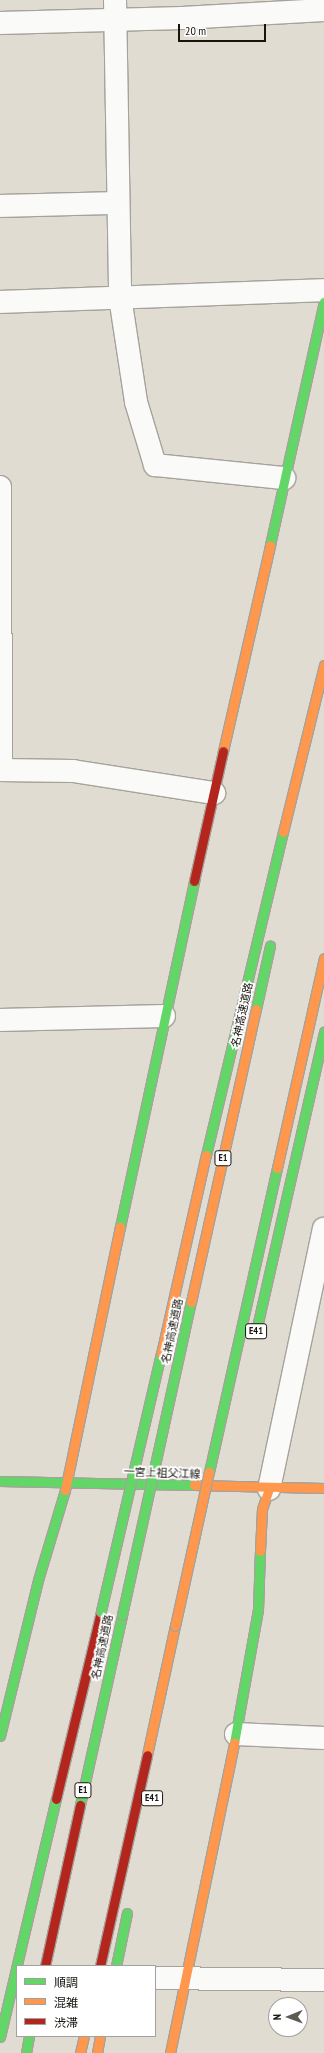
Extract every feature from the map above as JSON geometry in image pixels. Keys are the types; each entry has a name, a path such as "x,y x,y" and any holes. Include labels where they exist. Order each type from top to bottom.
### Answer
{"main road":[{"path":"0,1736 38,1580 67,1482 164,1016 324,302"},
{"path":"17,1965 249,971 324,665"},
{"path":"310,764 324,702"},
{"name":"名神高速道路","path":"45,1965 272,936"},
{"path":"100,1965 324,958"},
{"name":"E41","path":"256,1335 324,1032"},
{"path":"218,1498 224,1475"},
{"name":"一宮上祖父江線","path":"0,1481 269,1489 324,1488"},
{"path":"170,2053 236,1734 258,1610 262,1509 269,1489"},
{"path":"116,1965 129,1904"},
{"path":"0,2037 16,1969"},
{"path":"26,2053 29,2037"},
{"path":"80,2053 84,2037"},
{"path":"97,2053 100,2037"}],"street":[{"path":"115,10 120,297 136,402 155,465 284,478"},
{"path":"0,23 115,10 324,10"},
{"path":"0,206 118,203"},
{"path":"0,302 324,290"},
{"path":"0,487 0,770 73,771 214,792"},
{"path":"0,1020 164,1016"},
{"path":"269,1489 324,1229"},
{"path":"236,1734 324,1738"},
{"path":"158,1978 324,1980"}],"traffic: fast":[{"path":"270,545 324,302"},
{"path":"206,1155 283,832"},
{"path":"120,1227 194,881"},
{"path":"256,1009 270,946"},
{"path":"257,1327 324,1032"},
{"path":"209,1472 277,1168"},
{"path":"122,1615 191,1302"},
{"path":"101,1611 161,1354"},
{"path":"0,1481 194,1485"},
{"path":"0,1736 38,1580 65,1490"},
{"path":"234,1743 258,1610 260,1551"},
{"path":"80,1805 122,1615"},
{"path":"17,1965 56,1799"},
{"path":"116,1965 127,1913"},
{"path":"0,2037 16,1969"},
{"path":"26,2053 29,2037"}],"traffic: slow":[{"path":"223,751 270,545"},
{"path":"283,832 324,665"},
{"path":"277,1168 324,958"},
{"path":"191,1302 256,1009"},
{"path":"161,1354 206,1155"},
{"path":"65,1490 120,1227"},
{"path":"175,1626 209,1472"},
{"path":"194,1485 324,1488"},
{"path":"260,1551 262,1509 269,1489"},
{"path":"147,1755 175,1626"},
{"path":"170,2053 234,1743"},
{"path":"80,2053 84,2037"},
{"path":"97,2053 100,2037"}],"traffic: jam":[{"path":"194,881 223,751"},
{"path":"56,1799 101,1611"},
{"path":"100,1965 147,1755"},
{"path":"45,1965 80,1805"}]}
